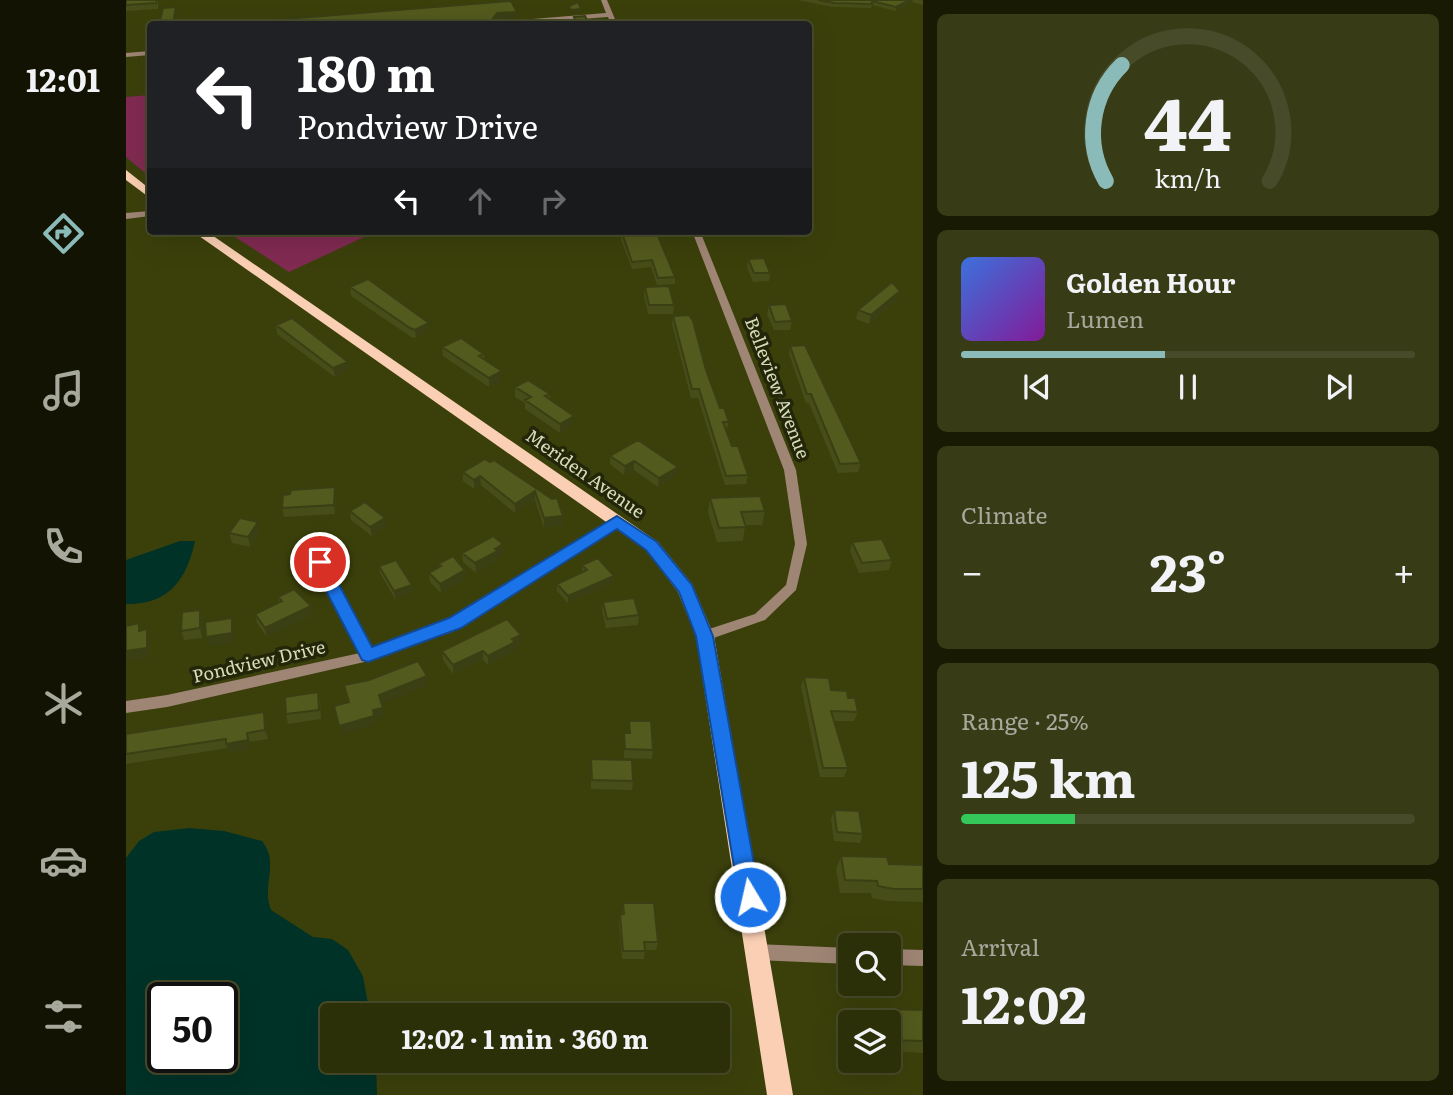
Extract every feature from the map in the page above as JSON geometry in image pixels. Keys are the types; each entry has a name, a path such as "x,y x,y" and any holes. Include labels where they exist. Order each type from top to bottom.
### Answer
{"main road":[{"path":"126,174 147,192"},
{"name":"Meriden Avenue","path":"204,235 652,546 686,590 705,636 780,1095"}],"street":[{"path":"604,0 613,21"},
{"path":"535,21 610,15"},
{"path":"126,55 147,53"},
{"path":"126,216 147,214"},
{"name":"Belleview Avenue","path":"698,235 790,470 801,544 792,587 760,617 705,636"},
{"name":"Pondview Drive","path":"126,707 167,701 368,656 455,623 617,521"},
{"path":"320,562 368,656"},
{"path":"758,952 838,955"},
{"path":"901,957 923,958"}],"shaded area":[{"path":"147,95 147,174 126,157 126,97"},
{"path":"232,235 368,235 289,272"}],"water":[{"path":"180,541 195,541 187,567 174,587 154,600 126,604 126,560"},
{"path":"189,828 224,831 262,841 270,858 268,901 271,910 313,937 332,939 348,950 363,976 368,1003 320,1003 320,1073 376,1073 377,1095 126,1095 126,858 139,841 154,832"}],"building":[{"path":"126,0 157,0 156,3 126,5"},
{"path":"818,0 910,0 896,7 872,1 872,4"},
{"path":"511,1 517,12 497,13 492,20 520,21 260,21"},
{"path":"578,2 581,9 571,10 569,6"},
{"path":"176,7 174,21 160,21 163,8"},
{"path":"585,16 587,20 592,21 575,21 574,17"},
{"path":"623,235 658,235 675,277 658,278 652,260 632,262"},
{"path":"764,258 770,273 754,273 748,259"},
{"path":"368,279 429,323 415,330 410,328 350,287"},
{"path":"892,282 900,291 871,315 858,310"},
{"path":"669,286 674,305 649,305 645,287"},
{"path":"786,304 792,321 775,322 769,305"},
{"path":"689,315 720,408 724,408 729,422 723,422 732,446 738,446 748,475 726,476 699,389 692,389 673,316"},
{"path":"292,318 348,362 333,368 276,325"},
{"path":"461,338 484,354 479,356 502,371 489,378 442,347"},
{"path":"805,345 861,463 840,464 811,394 807,394 790,346"},
{"path":"528,380 550,394 545,396 574,416 560,424 525,400 531,397 515,387"},
{"path":"638,440 678,467 659,478 634,461 625,466 610,456"},
{"path":"485,459 490,462 494,460 552,499 557,498 563,516 544,518 535,491 515,504 480,476 474,480 463,472"},
{"path":"335,487 334,505 282,508 283,495 290,494 291,490"},
{"path":"760,496 765,511 741,512 746,527 719,528 710,498"},
{"path":"365,502 385,518 370,527 350,511"},
{"path":"240,518 258,522 248,537 229,533"},
{"path":"493,536 503,544 495,549 498,551 475,563 462,553"},
{"path":"882,539 892,560 862,563 852,542"},
{"path":"453,556 465,570 440,584 429,573 441,566 438,564"},
{"path":"598,558 614,576 568,596 557,584 587,570 582,565"},
{"path":"396,560 412,585 394,591 379,566"},
{"path":"294,589 311,606 265,628 255,614 282,601 278,597"},
{"path":"634,598 639,615 607,619 603,602"},
{"path":"200,610 200,628 181,631 182,612"},
{"path":"232,618 232,633 206,637 205,622"},
{"path":"507,619 521,635 512,639 515,642 488,656 483,651 453,665 442,651"},
{"path":"139,623 139,631 147,629 147,648 126,651 126,626"},
{"path":"418,661 427,676 379,695 383,708 373,710 374,716 339,726 334,706 349,702 344,685 369,680"},
{"path":"804,677 829,678 831,690 847,691 848,698 855,698 858,712 831,711 848,768 823,768"},
{"path":"318,692 319,710 286,714 285,697"},
{"path":"264,712 265,730 247,733 248,740 226,744 226,739 126,754 126,734"},
{"path":"629,721 651,721 653,750 625,749 624,733 630,733"},
{"path":"591,759 632,760 633,781 592,780"},
{"path":"834,810 859,811 863,834 837,832"},
{"path":"841,856 887,857 889,864 923,865 923,889 894,889 878,886 877,881 845,880"},
{"path":"623,903 654,903 658,942 644,942 645,951 623,951 620,915 624,914"},
{"path":"846,1008 923,1010 923,1041 901,1040 901,1010"}],"route":[{"path":"320,562 368,656 455,623 617,521 652,546 686,590 705,636 750,897"}]}
